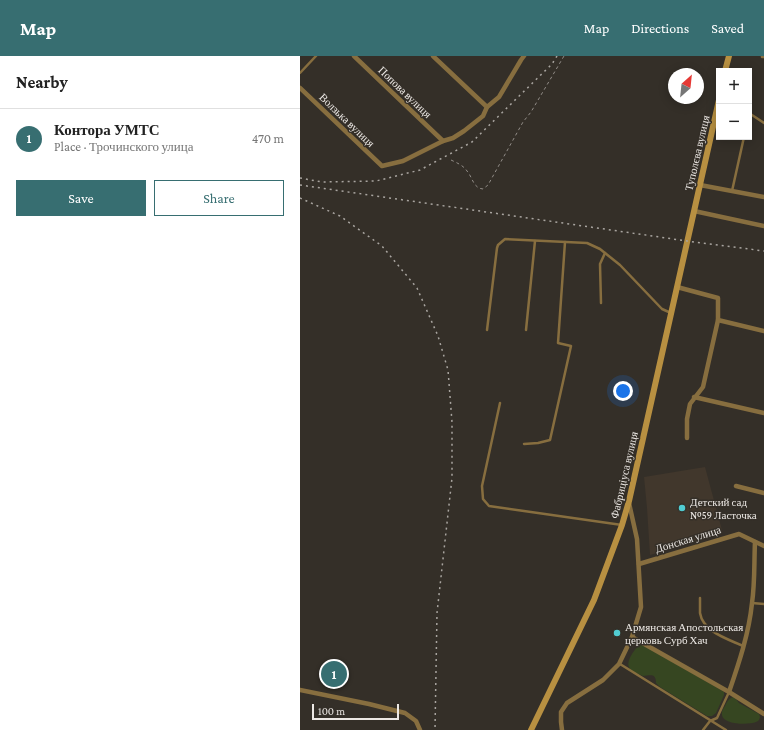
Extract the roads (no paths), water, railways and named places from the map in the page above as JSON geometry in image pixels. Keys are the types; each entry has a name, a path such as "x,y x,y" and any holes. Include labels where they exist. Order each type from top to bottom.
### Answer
{"main road":[{"path":"726,68 729,56"},
{"name":"Туполєва вулиця","path":"694,211 716,116"},
{"name":"Фабриціуса вулиця","path":"531,730 594,600 622,525 629,501 694,211"}],"street":[{"name":"Попова вулиця","path":"354,56 443,141"},
{"path":"433,56 486,107"},
{"path":"443,141 464,131 483,116 486,107 498,97 520,57"},
{"name":"Волзька вулиця","path":"300,88 382,166 403,161 443,141"},
{"path":"700,185 764,197"},
{"path":"694,211 764,226"},
{"path":"677,287 718,298 718,320 703,387 690,404 687,420 687,438"},
{"path":"718,320 764,331"},
{"path":"694,397 764,413"},
{"path":"736,486 764,493"},
{"path":"562,730 562,712 567,703 603,680 619,664 632,637 641,607 637,539 629,501"},
{"name":"Донская улица","path":"639,564 738,534 764,546"},
{"path":"729,692 739,662 752,603 755,542"},
{"path":"632,637 729,692 764,714"},
{"path":"300,690 405,713 416,721 420,730"}],"lane":[{"path":"300,73 316,56"},
{"path":"752,116 764,123"},
{"path":"732,191 743,140"},
{"path":"487,330 497,248 498,245 505,239 587,243 600,249 620,265 662,309 671,313"},
{"path":"526,330 535,241"},
{"path":"524,444 550,440 571,346 558,343 566,242"},
{"path":"602,302 600,264 605,253"},
{"path":"500,402 482,486 483,499 489,506 622,525"},
{"path":"700,598 700,614 705,626 743,646"},
{"path":"752,603 764,604"},
{"path":"619,664 726,730"},
{"path":"703,730 710,721 717,718 729,692"}],"railway":[{"path":"300,178 322,182 376,181 420,170 472,142 552,64 557,56"},
{"path":"300,185 764,251"},
{"path":"300,198 340,216 382,246 417,288 438,336 448,370 452,422 452,478 437,613 435,730"}],"place":[{"name":"Детский сад №59 Ласточка","path":"682,508"},
{"name":"Армянская Апостольская церковь Сурб Хач","path":"617,633"},
{"name":"Контора УМТС","path":"334,674"}]}
